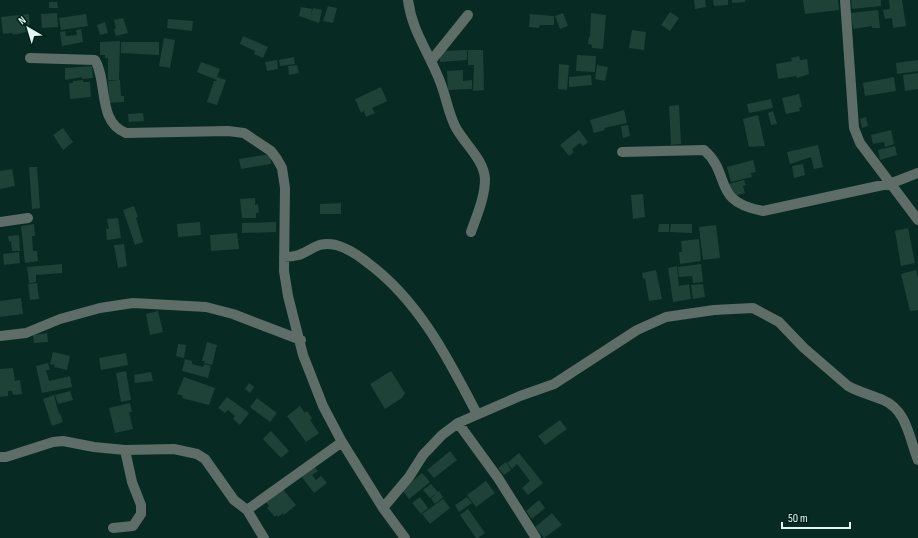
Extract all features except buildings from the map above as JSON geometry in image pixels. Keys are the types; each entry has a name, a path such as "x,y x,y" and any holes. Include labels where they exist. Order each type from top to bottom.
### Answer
{"street":[{"path":"408,0 414,29 431,61 446,97 453,122 477,158 485,177 484,192 471,232"},
{"path":"845,0 854,128 860,143 892,183 918,220"},
{"path":"431,61 468,15"},
{"path":"30,58 95,60 111,120 118,130 144,133 228,131 244,133 271,151 282,168 284,188 284,258 288,296 301,340 303,355 311,378 342,442 383,508 405,538"},
{"path":"622,152 704,150 714,161 724,188 729,196 751,209 763,211 892,183 918,173"},
{"path":"0,222 28,218"},
{"path":"284,258 299,255 319,244 336,245 351,250 381,273 408,300 441,346 477,414"},
{"path":"0,336 26,333 60,319 100,308 132,303 206,307 233,314 301,340"},
{"path":"383,508 409,477 423,455 442,435 458,423 520,396 554,384 637,330 666,317 714,310 753,308 779,322 804,348 848,386 856,391 884,400 895,407 903,417 918,460"},
{"path":"458,423 498,478 536,538"},
{"path":"0,457 63,441 94,447 125,450 174,449 198,454 205,459 234,500 246,510 264,538"},
{"path":"246,510 342,442"},
{"path":"113,528 133,526 142,514 125,450"}]}
